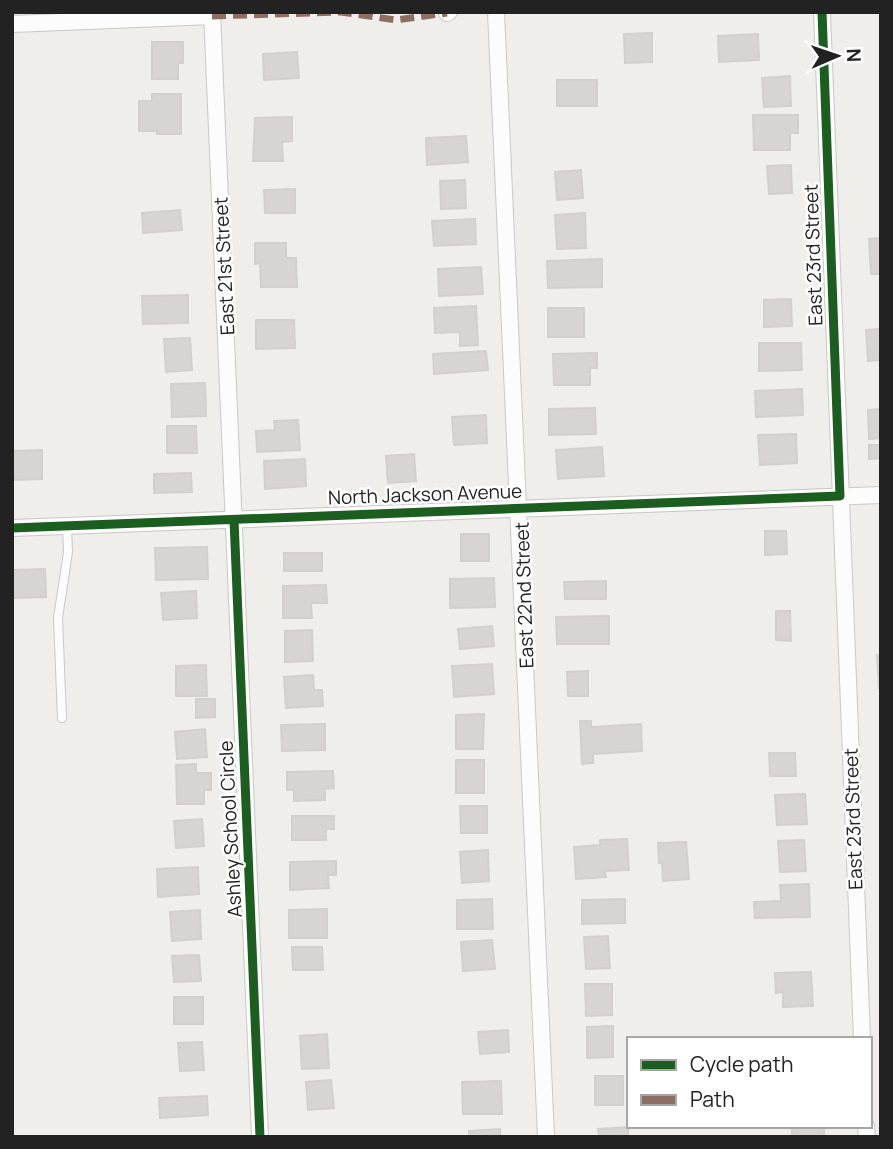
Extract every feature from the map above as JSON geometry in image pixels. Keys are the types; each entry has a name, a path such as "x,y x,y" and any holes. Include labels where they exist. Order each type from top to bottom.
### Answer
{"street":[{"name":"East 22nd Street","path":"496,12 547,1137"},
{"name":"East 23rd Street","path":"822,12 862,1037"},
{"path":"12,24 212,14"},
{"name":"East 21st Street","path":"212,14 234,520"},
{"name":"North Jackson Avenue","path":"12,527 881,495"},
{"name":"Ashley School Circle","path":"234,520 260,1137"}],"lane":[{"path":"62,718 58,618 64,585 67,526"}],"building":[{"path":"652,33 652,62 625,63 624,34"},
{"path":"758,34 759,60 719,62 718,36"},
{"path":"152,42 183,42 183,63 178,63 178,79 152,79"},
{"path":"297,52 299,78 264,80 263,54"},
{"path":"790,76 791,106 764,107 762,78"},
{"path":"557,80 597,80 597,106 557,106"},
{"path":"152,94 181,94 181,134 139,131 139,101 152,101"},
{"path":"753,115 798,115 798,133 790,133 790,150 754,150"},
{"path":"292,117 292,141 282,142 283,161 253,161 255,118"},
{"path":"466,136 468,162 427,165 426,138"},
{"path":"791,165 792,193 769,194 767,166"},
{"path":"581,170 583,198 557,200 555,172"},
{"path":"465,180 466,208 441,209 440,181"},
{"path":"295,189 295,213 265,213 264,190"},
{"path":"180,210 182,230 143,233 142,213"},
{"path":"585,213 586,248 557,249 555,215"},
{"path":"475,219 476,244 434,246 432,221"},
{"path":"881,238 881,274 871,274 869,239"},
{"path":"255,243 286,243 286,258 296,258 297,287 261,287 260,263 255,264"},
{"path":"602,259 602,287 548,288 547,261"},
{"path":"481,267 483,294 439,296 438,269"},
{"path":"188,295 188,323 143,324 142,296"},
{"path":"791,299 792,326 764,327 764,300"},
{"path":"476,306 478,345 460,346 460,332 435,333 434,308"},
{"path":"548,308 584,308 584,337 548,337"},
{"path":"256,320 294,320 295,348 256,349"},
{"path":"881,329 881,360 868,361 866,330"},
{"path":"190,338 192,370 166,372 164,339"},
{"path":"759,343 801,343 802,370 759,371"},
{"path":"486,351 488,370 434,374 433,354"},
{"path":"597,353 597,368 590,368 590,385 554,385 553,354"},
{"path":"205,383 206,416 172,417 171,384"},
{"path":"802,389 803,415 756,417 755,391"},
{"path":"595,408 596,434 549,435 549,409"},
{"path":"881,409 881,438 869,439 868,410"},
{"path":"486,415 487,443 454,445 452,417"},
{"path":"298,420 300,450 257,452 256,431 275,430 274,421"},
{"path":"167,426 196,426 197,453 167,453"},
{"path":"796,434 797,463 760,465 758,435"},
{"path":"869,445 881,445 881,458 869,459"},
{"path":"602,447 604,476 558,479 556,450"},
{"path":"42,450 42,479 12,480 12,451"},
{"path":"414,454 416,481 388,483 386,456"},
{"path":"305,459 306,486 265,489 264,461"},
{"path":"191,473 192,492 154,493 154,474"},
{"path":"765,531 786,531 787,554 765,555"},
{"path":"461,534 489,534 489,561 461,561"},
{"path":"207,547 208,579 156,580 155,548"},
{"path":"284,553 322,553 322,571 284,571"},
{"path":"45,569 46,597 12,598 12,570"},
{"path":"494,578 495,607 450,608 450,579"},
{"path":"606,581 606,599 565,599 564,582"},
{"path":"326,585 327,603 311,603 312,618 283,618 283,586"},
{"path":"196,591 197,618 163,620 161,593"},
{"path":"776,611 790,611 791,641 776,640"},
{"path":"609,616 609,644 557,644 556,617"},
{"path":"492,626 494,646 460,649 458,629"},
{"path":"312,630 313,661 285,662 285,631"},
{"path":"877,655 881,655 881,688 879,688"},
{"path":"492,664 494,694 454,697 452,666"},
{"path":"206,665 207,696 176,696 176,666"},
{"path":"588,671 588,696 568,696 567,672"},
{"path":"313,675 314,690 322,690 323,706 286,708 284,677"},
{"path":"196,699 215,699 215,717 196,718"},
{"path":"484,714 483,749 456,749 456,715"},
{"path":"580,721 591,721 591,727 641,724 642,751 593,754 593,763 582,764"},
{"path":"325,724 325,750 282,751 281,725"},
{"path":"205,729 207,757 177,759 175,732"},
{"path":"769,753 795,753 796,776 770,776"},
{"path":"456,760 484,760 484,793 456,793"},
{"path":"196,764 196,773 211,773 211,790 204,790 204,804 177,804 176,765"},
{"path":"333,771 334,788 325,789 325,800 294,801 294,790 287,790 287,772"},
{"path":"805,794 807,824 777,825 775,795"},
{"path":"460,806 487,806 487,833 461,833"},
{"path":"292,816 334,816 334,829 326,829 326,840 292,840"},
{"path":"202,819 204,846 176,848 174,821"},
{"path":"627,839 629,870 605,871 606,877 576,879 574,847 600,845 600,840"},
{"path":"804,840 806,871 780,872 778,841"},
{"path":"686,842 689,879 663,881 658,843"},
{"path":"488,850 489,881 462,883 460,852"},
{"path":"336,861 336,875 328,875 329,888 290,890 290,862"},
{"path":"198,867 199,894 158,897 157,869"},
{"path":"809,884 810,917 755,918 754,902 781,901 780,885"},
{"path":"492,899 493,929 457,929 457,900"},
{"path":"625,899 625,923 582,924 582,900"},
{"path":"327,909 327,938 289,938 289,910"},
{"path":"200,910 201,939 172,941 170,912"},
{"path":"608,936 610,968 586,969 584,937"},
{"path":"492,940 495,969 463,971 461,942"},
{"path":"292,947 322,947 323,970 293,970"},
{"path":"199,955 201,981 174,982 172,956"},
{"path":"811,972 813,1006 783,1007 783,992 776,993 775,973"},
{"path":"585,984 612,984 612,1015 586,1016"},
{"path":"174,997 203,997 203,1024 174,1024"},
{"path":"613,1026 613,1057 587,1058 587,1027"},
{"path":"508,1030 509,1052 480,1054 478,1032"},
{"path":"327,1034 329,1068 302,1069 300,1036"},
{"path":"202,1042 204,1070 180,1071 178,1043"},
{"path":"595,1076 623,1076 623,1105 595,1105"},
{"path":"331,1080 334,1108 308,1110 306,1082"},
{"path":"501,1081 502,1114 463,1114 462,1082"},
{"path":"207,1096 208,1115 160,1118 159,1098"},
{"path":"627,1127 628,1137 599,1137 598,1129"},
{"path":"792,1128 824,1128 824,1137 792,1137"},
{"path":"500,1129 500,1137 469,1137 469,1131"}],"marked path":[{"path":"212,16 341,12 396,20 447,13"}],"cycle path":[{"path":"12,528 840,496 822,12"},
{"path":"234,520 260,1137"}]}
